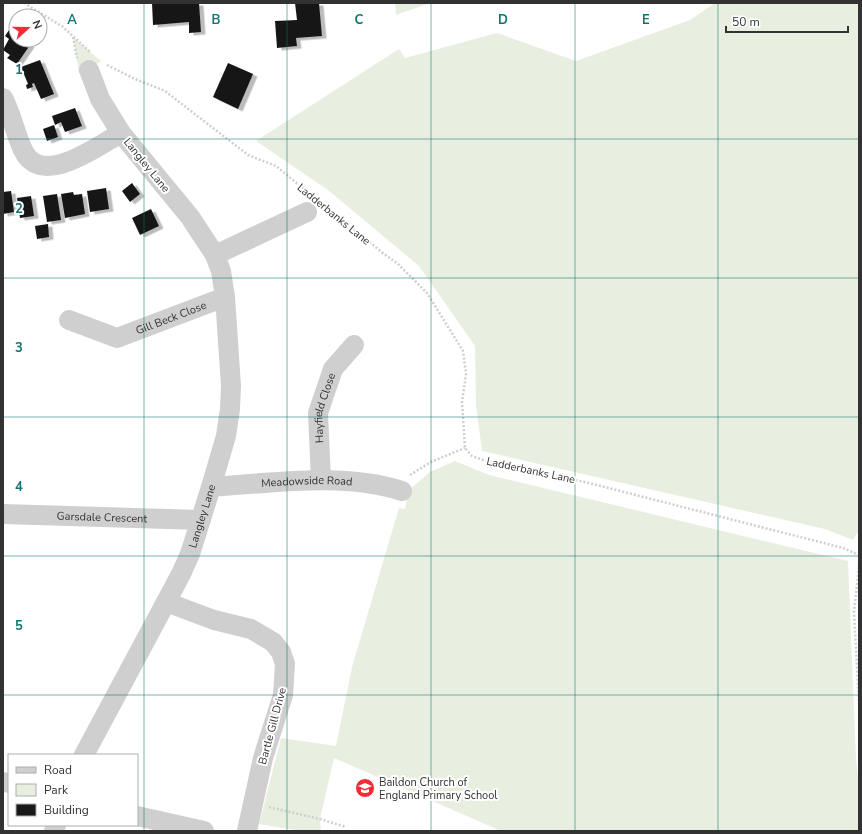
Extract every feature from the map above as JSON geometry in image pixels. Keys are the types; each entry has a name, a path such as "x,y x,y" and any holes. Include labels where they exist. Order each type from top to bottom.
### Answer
{"street":[{"name":"Langley Lane","path":"85,754 190,554 226,436 230,409 231,386 225,297 221,271 215,255 190,218 121,133 100,99 89,70"},
{"path":"3,98 24,151 24,165 37,164 46,166 66,164 121,133"},
{"path":"215,255 314,203"},
{"name":"Gill Beck Close","path":"69,320 117,338 225,297"},
{"name":"Hayfield Close","path":"321,480 318,413 333,369 354,345"},
{"name":"Meadowside Road","path":"211,487 321,480 388,487 402,492"},
{"name":"Garsdale Crescent","path":"3,514 201,520"},
{"name":"Bartle Gill Drive","path":"166,602 214,620 252,629 273,642 281,652 285,664 283,695 263,758 247,831"},
{"path":"138,816 158,826 204,831"}],"path":[{"path":"24,3 53,20 73,37"},
{"name":"Ladderbanks Lane","path":"113,68 165,91 248,155 276,166 314,203 397,263 427,293 462,351 466,374 462,402 465,448 472,456 486,461 593,484 843,548 859,555"},
{"path":"411,474 431,462 465,448"},
{"path":"859,567 854,612 859,703"},
{"path":"253,803 320,819 346,827"}],"green space":[{"path":"395,3 430,3 396,15"},
{"path":"715,3 859,3 859,530 853,540 825,529 482,451 476,405 475,346 419,266 328,190 256,141 399,49 405,58 497,33 576,61 690,20"},
{"path":"73,37 101,61 89,70 79,73"},
{"path":"455,461 489,475 848,561 856,760 859,785 859,831 501,831 334,758 320,819 321,831 301,831 259,824 281,738 336,746 352,667 399,508 405,509 409,490 430,472"}],"building":[{"path":"152,3 199,3 201,32 189,33 189,22 153,25"},
{"path":"295,3 319,3 322,36 296,38 297,46 277,48 275,21 297,20"},
{"path":"8,32 8,38 5,36"},
{"path":"8,41 8,48 28,48 17,64 7,58 10,55 3,50"},
{"path":"40,60 54,94 41,99 34,83 32,84 33,87 27,89 26,85 28,84 21,67"},
{"path":"228,63 253,74 238,109 213,97"},
{"path":"75,108 82,126 65,132 61,122 55,125 52,116"},
{"path":"54,125 58,137 47,141 43,129"},
{"path":"132,183 140,194 130,202 122,191"},
{"path":"106,188 109,209 90,212 87,191"},
{"path":"11,191 14,212 3,214 3,192"},
{"path":"73,192 74,195 82,194 85,214 65,218 61,194"},
{"path":"57,194 61,220 47,222 43,196"},
{"path":"31,196 34,216 20,218 17,198"},
{"path":"151,209 159,226 140,235 132,218"},
{"path":"48,224 49,237 37,239 35,226"}],"place":[{"name":"Baildon Church of England Primary School","path":"365,788"}]}
